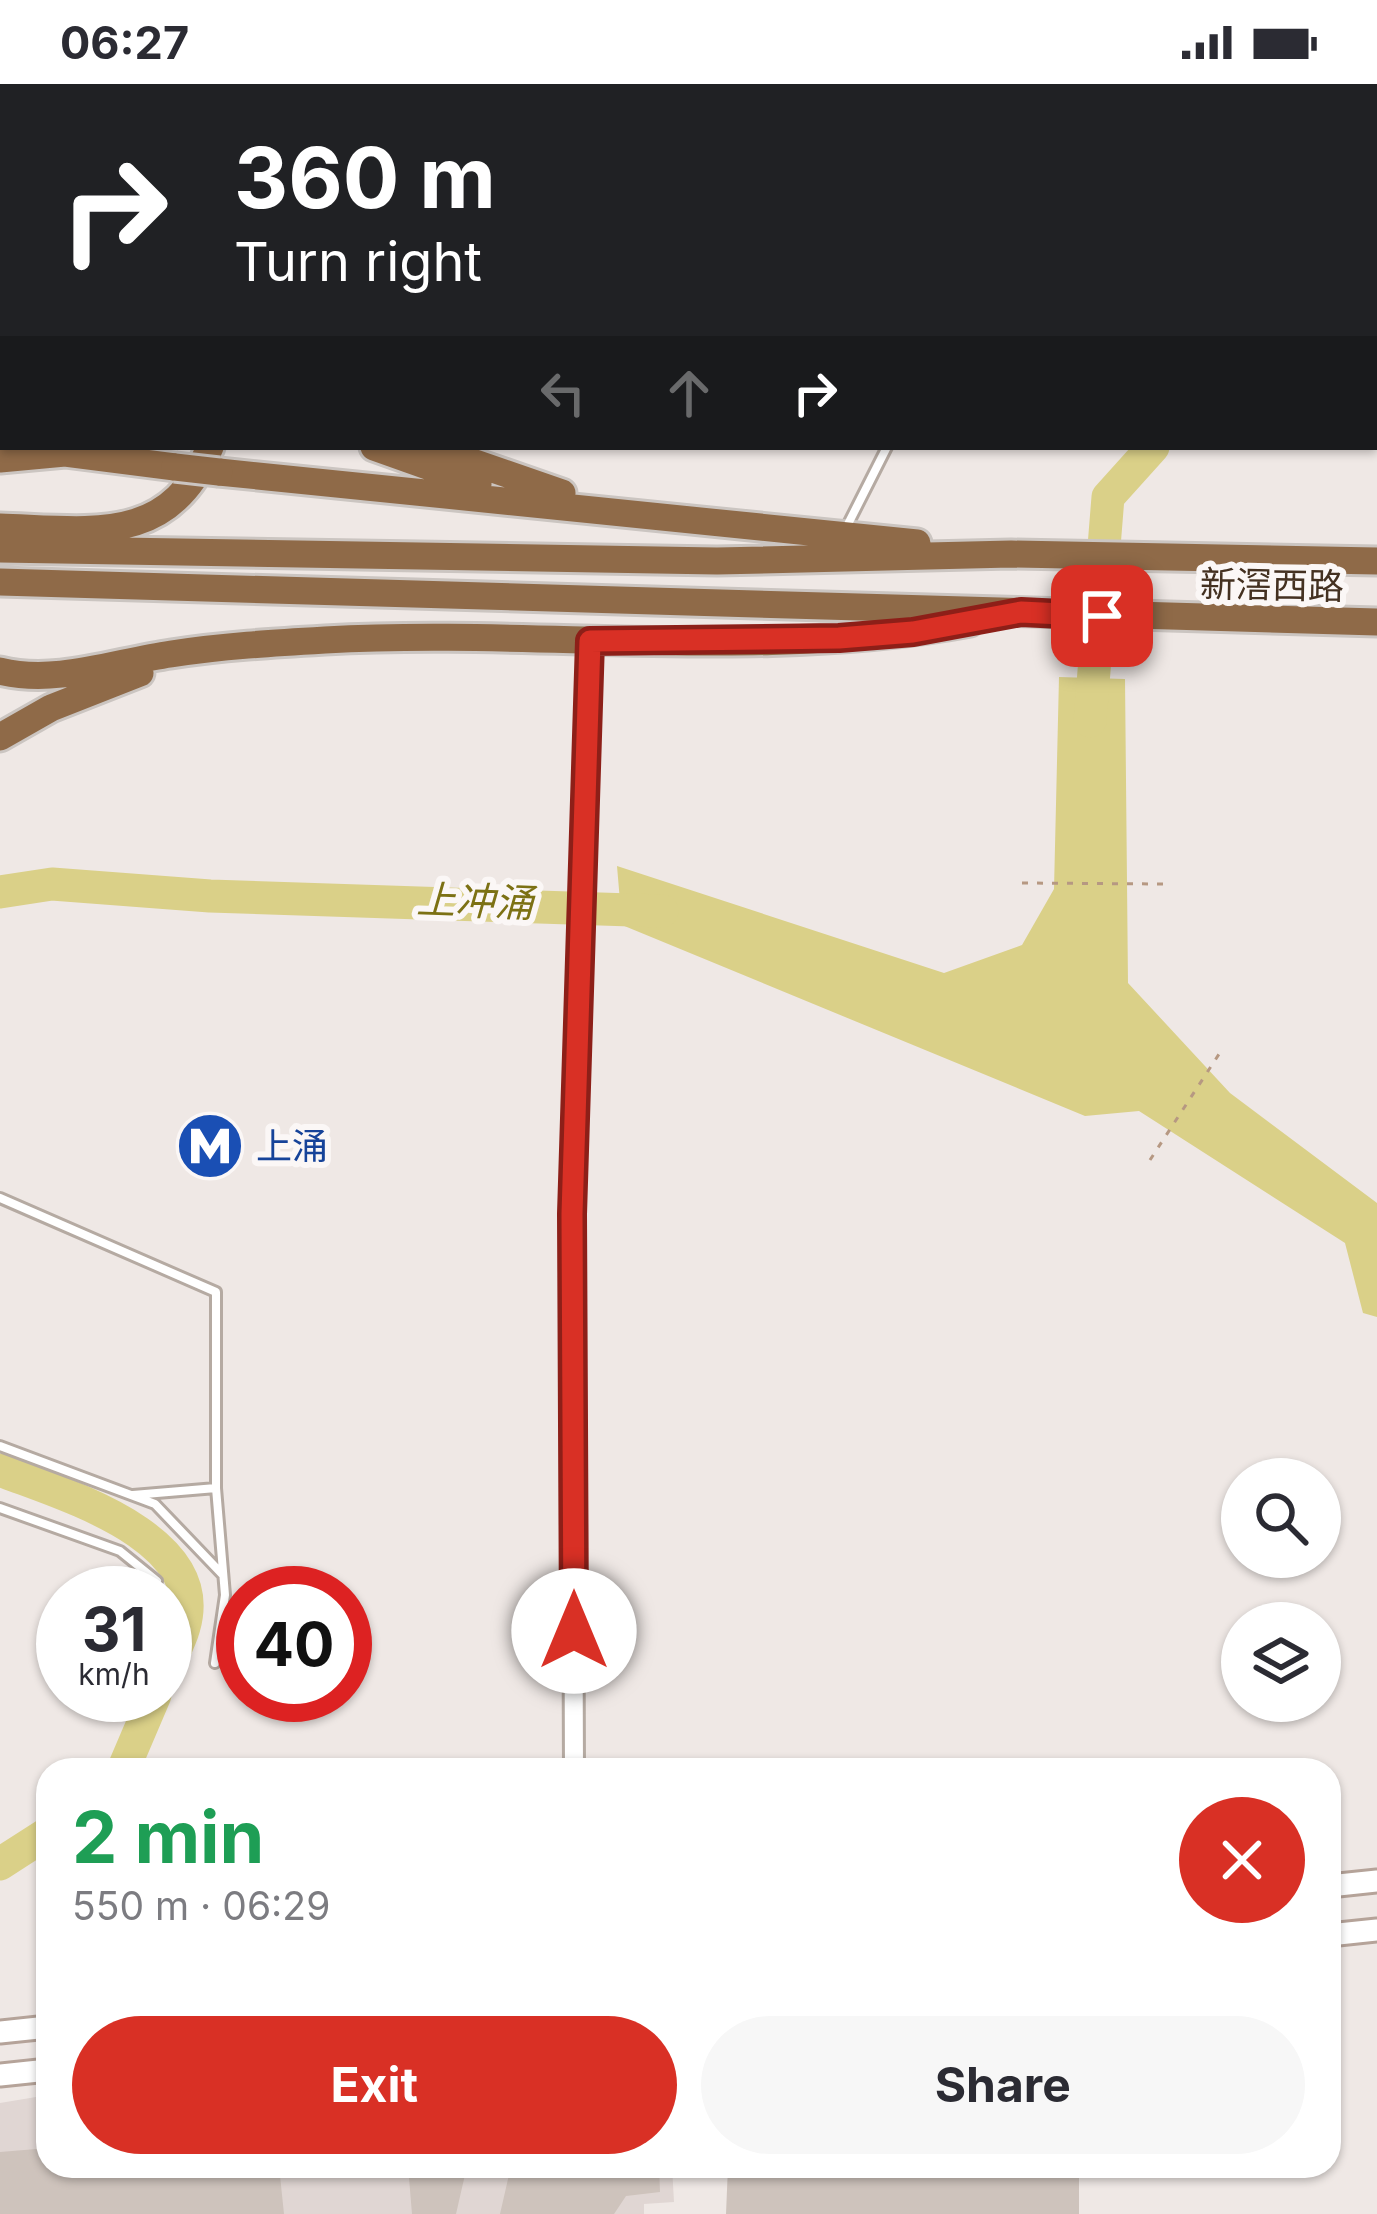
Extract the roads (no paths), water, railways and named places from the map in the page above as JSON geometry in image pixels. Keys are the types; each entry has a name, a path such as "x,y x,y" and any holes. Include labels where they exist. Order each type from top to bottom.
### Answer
{"highway":[{"path":"382,450 454,479 654,514"},
{"path":"438,450 561,493 654,514"},
{"path":"0,459 65,452 175,467 215,459 1010,554"},
{"path":"0,527 96,528 152,519 190,488 215,459"},
{"path":"0,549 717,561 1010,554"},
{"name":"新滘西路","path":"1010,554 1377,561"},
{"path":"0,582 1021,612"},
{"path":"0,671 56,674 208,648 266,644 839,638 913,632 1021,612"},
{"name":"新滘西路","path":"1021,612 1377,622"},
{"path":"0,737 51,708 155,668 266,644"}],"main road":[{"path":"1341,1885 1377,1881"},
{"path":"1341,1934 1377,1930"},
{"path":"0,2032 36,2028"},
{"path":"0,2075 36,2071"}],"street":[{"path":"574,1758 572,1214 590,641"}],"lane":[{"path":"842,535 885,450"},
{"path":"0,1198 216,1292 216,1488 223,1566"},
{"path":"0,1446 155,1504 216,1568"},
{"path":"131,1495 216,1488"},
{"path":"0,1508 122,1548 141,1566"},
{"path":"215,1663 216,1659"}],"waterway":[{"path":"1090,721 1108,497 1150,450"},
{"name":"上冲涌","path":"0,892 52,884 210,896 662,911"},
{"path":"0,1470 125,1523 174,1566"},
{"path":"128,1758 143,1722"},
{"path":"0,1864 36,1841"}],"place":[{"name":"上涌","path":"210,1146"}]}
